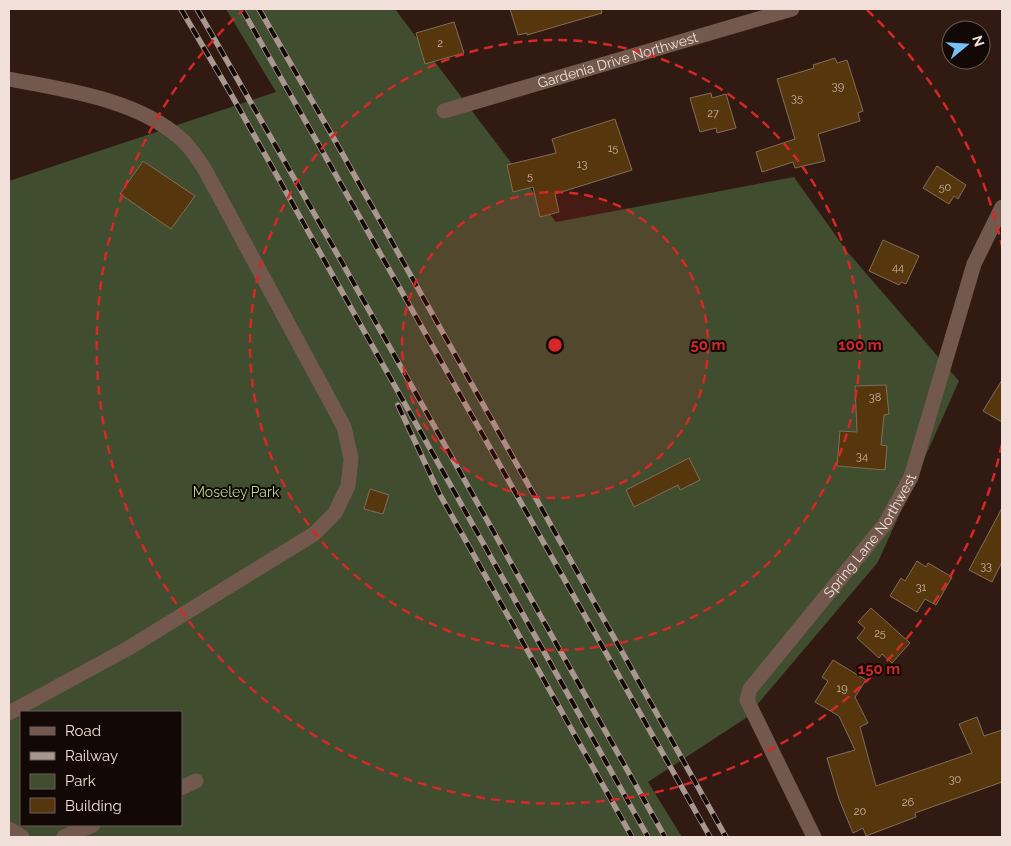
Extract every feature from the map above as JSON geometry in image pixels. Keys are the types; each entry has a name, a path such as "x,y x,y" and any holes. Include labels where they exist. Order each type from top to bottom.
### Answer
{"street":[{"name":"Gardenia Drive Northwest","path":"444,111 792,9"},
{"path":"9,79 70,90 130,108 157,120 182,139 204,168 344,427 351,458 348,486 335,513 314,534 127,649 9,713"},
{"name":"Spring Lane Northwest","path":"814,837 747,700 750,689 885,524 911,477 974,264 1002,207"},
{"path":"182,788 196,781"},
{"path":"64,837 91,826"},
{"path":"9,829 22,837"}],"green space":[{"name":"Moseley Park","path":"226,9 395,9 556,222 794,177 846,250 959,381 878,562 746,718 648,782 682,837 9,837 9,181 276,92"}],"building":[{"path":"510,9 601,9 602,13 527,35 527,33 518,35"},
{"path":"454,22 464,53 425,64 416,33"},
{"path":"835,58 837,63 847,60 863,111 858,113 860,121 818,134 825,161 795,168 793,162 762,172 756,152 795,139 777,79 814,68 813,65"},
{"path":"711,93 712,98 726,94 736,128 717,133 716,128 700,132 690,98"},
{"path":"615,119 632,170 555,194 559,212 540,217 533,187 513,192 507,165 556,153 552,139"},
{"path":"143,161 195,196 171,229 120,194"},
{"path":"937,166 966,185 958,199 954,196 949,204 923,188"},
{"path":"883,240 919,256 906,284 901,282 899,285 869,271"},
{"path":"1002,380 1002,422 983,411"},
{"path":"886,385 889,414 884,415 881,445 887,446 885,470 837,466 840,431 857,432 855,386"},
{"path":"689,458 700,480 680,490 678,485 634,507 626,490"},
{"path":"370,489 389,495 383,514 364,509"},
{"path":"1002,508 1002,562 992,582 969,570"},
{"path":"917,561 926,567 928,563 952,577 936,605 925,599 917,612 890,596 901,578 905,581"},
{"path":"871,608 910,643 892,663 882,654 879,658 857,638 865,628 858,622"},
{"path":"833,660 866,680 855,697 868,723 860,727 876,786 972,753 959,724 977,717 984,736 1002,730 1002,782 915,813 916,817 866,836 863,828 853,833 839,799 827,758 855,750 839,716 815,702 828,681 822,677"}],"railway":[{"path":"181,9 231,94 648,837"},
{"path":"197,9 374,319 665,837"},
{"path":"242,9 710,837"},
{"path":"259,9 333,137 726,837"},
{"path":"398,405 439,493 632,837"}]}
